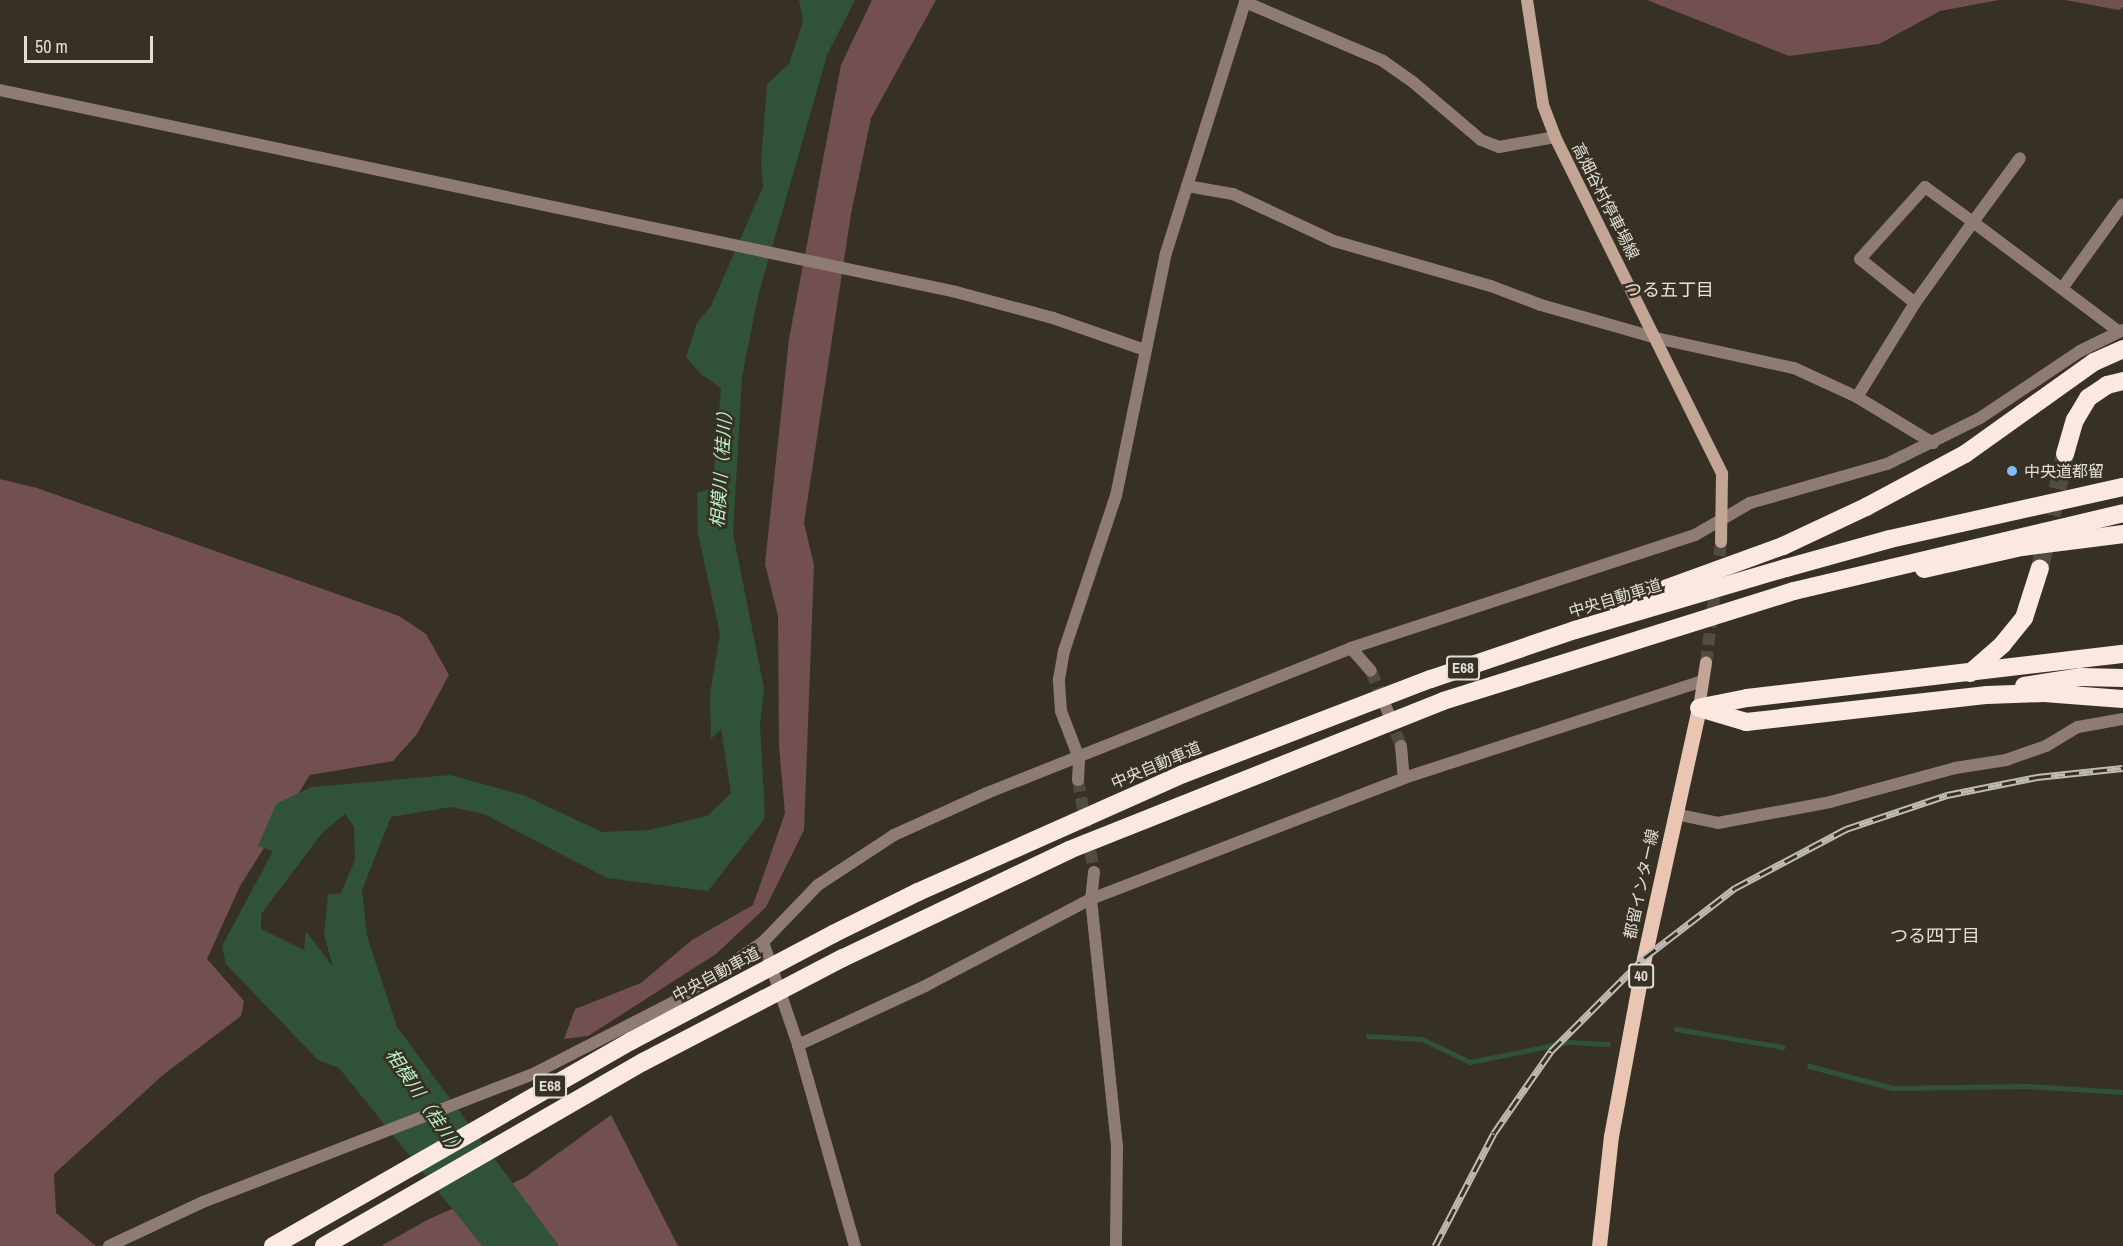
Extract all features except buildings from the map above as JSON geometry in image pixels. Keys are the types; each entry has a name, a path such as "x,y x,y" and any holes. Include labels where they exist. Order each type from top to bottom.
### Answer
{"highway":[{"path":"1431,679 1804,536 1965,454 2094,362 2121,337"},
{"path":"2065,454 2075,420 2088,398 2107,385 2123,381"},
{"name":"中央自動車道","path":"273,1246 466,1133 833,934 929,887 1172,778 1431,679 1575,630 1901,537 2123,487"},
{"name":"E68","path":"324,1246 643,1062 843,958 1069,850 1357,732 1586,654 1794,591 2123,513"},
{"path":"1794,591 1952,564 2022,547 2123,534"},
{"path":"1970,673 2002,645 2024,618 2040,568"},
{"path":"1699,708 1747,698 2123,654"},
{"path":"1987,695 2049,681 2123,678"},
{"path":"1699,708 1746,722 1987,695 2044,693 2123,699"}],"main road":[{"name":"高畑谷村停車場線","path":"1527,0 1543,105 1555,137 1722,474 1721,542"},
{"path":"1699,708 1706,663"},
{"name":"都留インター線","path":"1599,1246 1611,1136 1675,814 1699,708"}],"street":[{"path":"1078,780 1079,758 1061,711 1059,679 1064,651 1116,496 1166,253 1245,3 1383,61 1481,140 1499,147 1555,137"},
{"path":"0,90 695,235 967,295 1145,350"},
{"path":"1857,397 1915,303 2019,158"},
{"path":"1187,186 1233,194 1358,249 1412,262 1656,338 1794,368 1857,397 1933,442"},
{"path":"1915,303 1860,259 1925,187 2063,287 2121,337"},
{"path":"2063,287 2123,204"},
{"path":"109,1246 203,1202 268,1179 535,1073 672,1003 763,942 818,885 894,835 1351,648 1695,535 1750,503 1887,464 1980,418 2080,351 2121,337"},
{"path":"1351,648 1371,671"},
{"path":"798,1045 927,985 1091,899 1404,778 1703,681"},
{"path":"1675,814 1718,823 1820,805 1955,768 2006,760 2046,746 2078,727 2123,719"},
{"path":"1401,746 1404,778"},
{"path":"1094,872 1091,899 1117,1147 1116,1246"},
{"path":"763,942 798,1045 855,1246"}],"shaded area":[{"path":"872,0 936,0 871,118 851,214 804,523 814,565 804,830 766,907 716,954 588,1036 564,1039 575,1009 641,983 692,940 753,905 785,813 779,746 778,616 765,564 789,339 841,65"},
{"path":"1647,0 1999,0 1940,11 1879,44 1789,56"},
{"path":"2065,0 2123,0 2123,7 2119,10"},
{"path":"0,479 37,488 399,616 426,634 449,675 417,734 393,761 310,775 240,886 207,959 244,1001 241,1016 163,1075 54,1174 56,1213 96,1246 0,1246"},
{"path":"611,1115 678,1246 381,1246 429,1219 524,1178"}],"water":[{"name":"相模川（桂川）","path":"799,0 855,0 827,55 758,296 742,377 733,533 764,688 760,725 765,818 708,891 607,878 484,814 451,807 391,817 362,890 367,936 397,1027 559,1246 482,1246 339,1068 318,1060 226,964 222,946 273,851 258,846 276,804 311,787 450,775 523,795 602,832 649,830 707,816 731,793 721,729 711,739 710,694 720,634 698,534 697,493 713,488 721,388 701,374 686,357 697,323 711,306 763,187 761,163 767,84 789,64 803,22","holes":["345,814 354,827 355,860 341,893 328,894 324,934 333,967 306,931 304,950 261,929 261,914 323,832"]}],"waterway":[{"path":"1676,1029 1782,1047"},
{"path":"1368,1036 1422,1039 1470,1062 1568,1042 1608,1044"},
{"path":"1809,1066 1892,1088 2027,1086 2123,1092"}],"tunnel":[{"path":"2040,568 2065,454"},
{"path":"1706,663 1721,542"},
{"path":"1371,671 1384,703"},
{"path":"1389,716 1401,746"},
{"path":"1078,780 1094,872"}],"railway":[{"path":"1435,1246 1494,1133 1551,1051 1644,958 1735,888 1846,829 1947,795 2037,777 2123,768"}],"place":[{"name":"中央道都留","path":"2012,471"}],"district":[{"name":"つる五丁目","path":"1669,290"},
{"name":"つる四丁目","path":"1935,936"}]}
